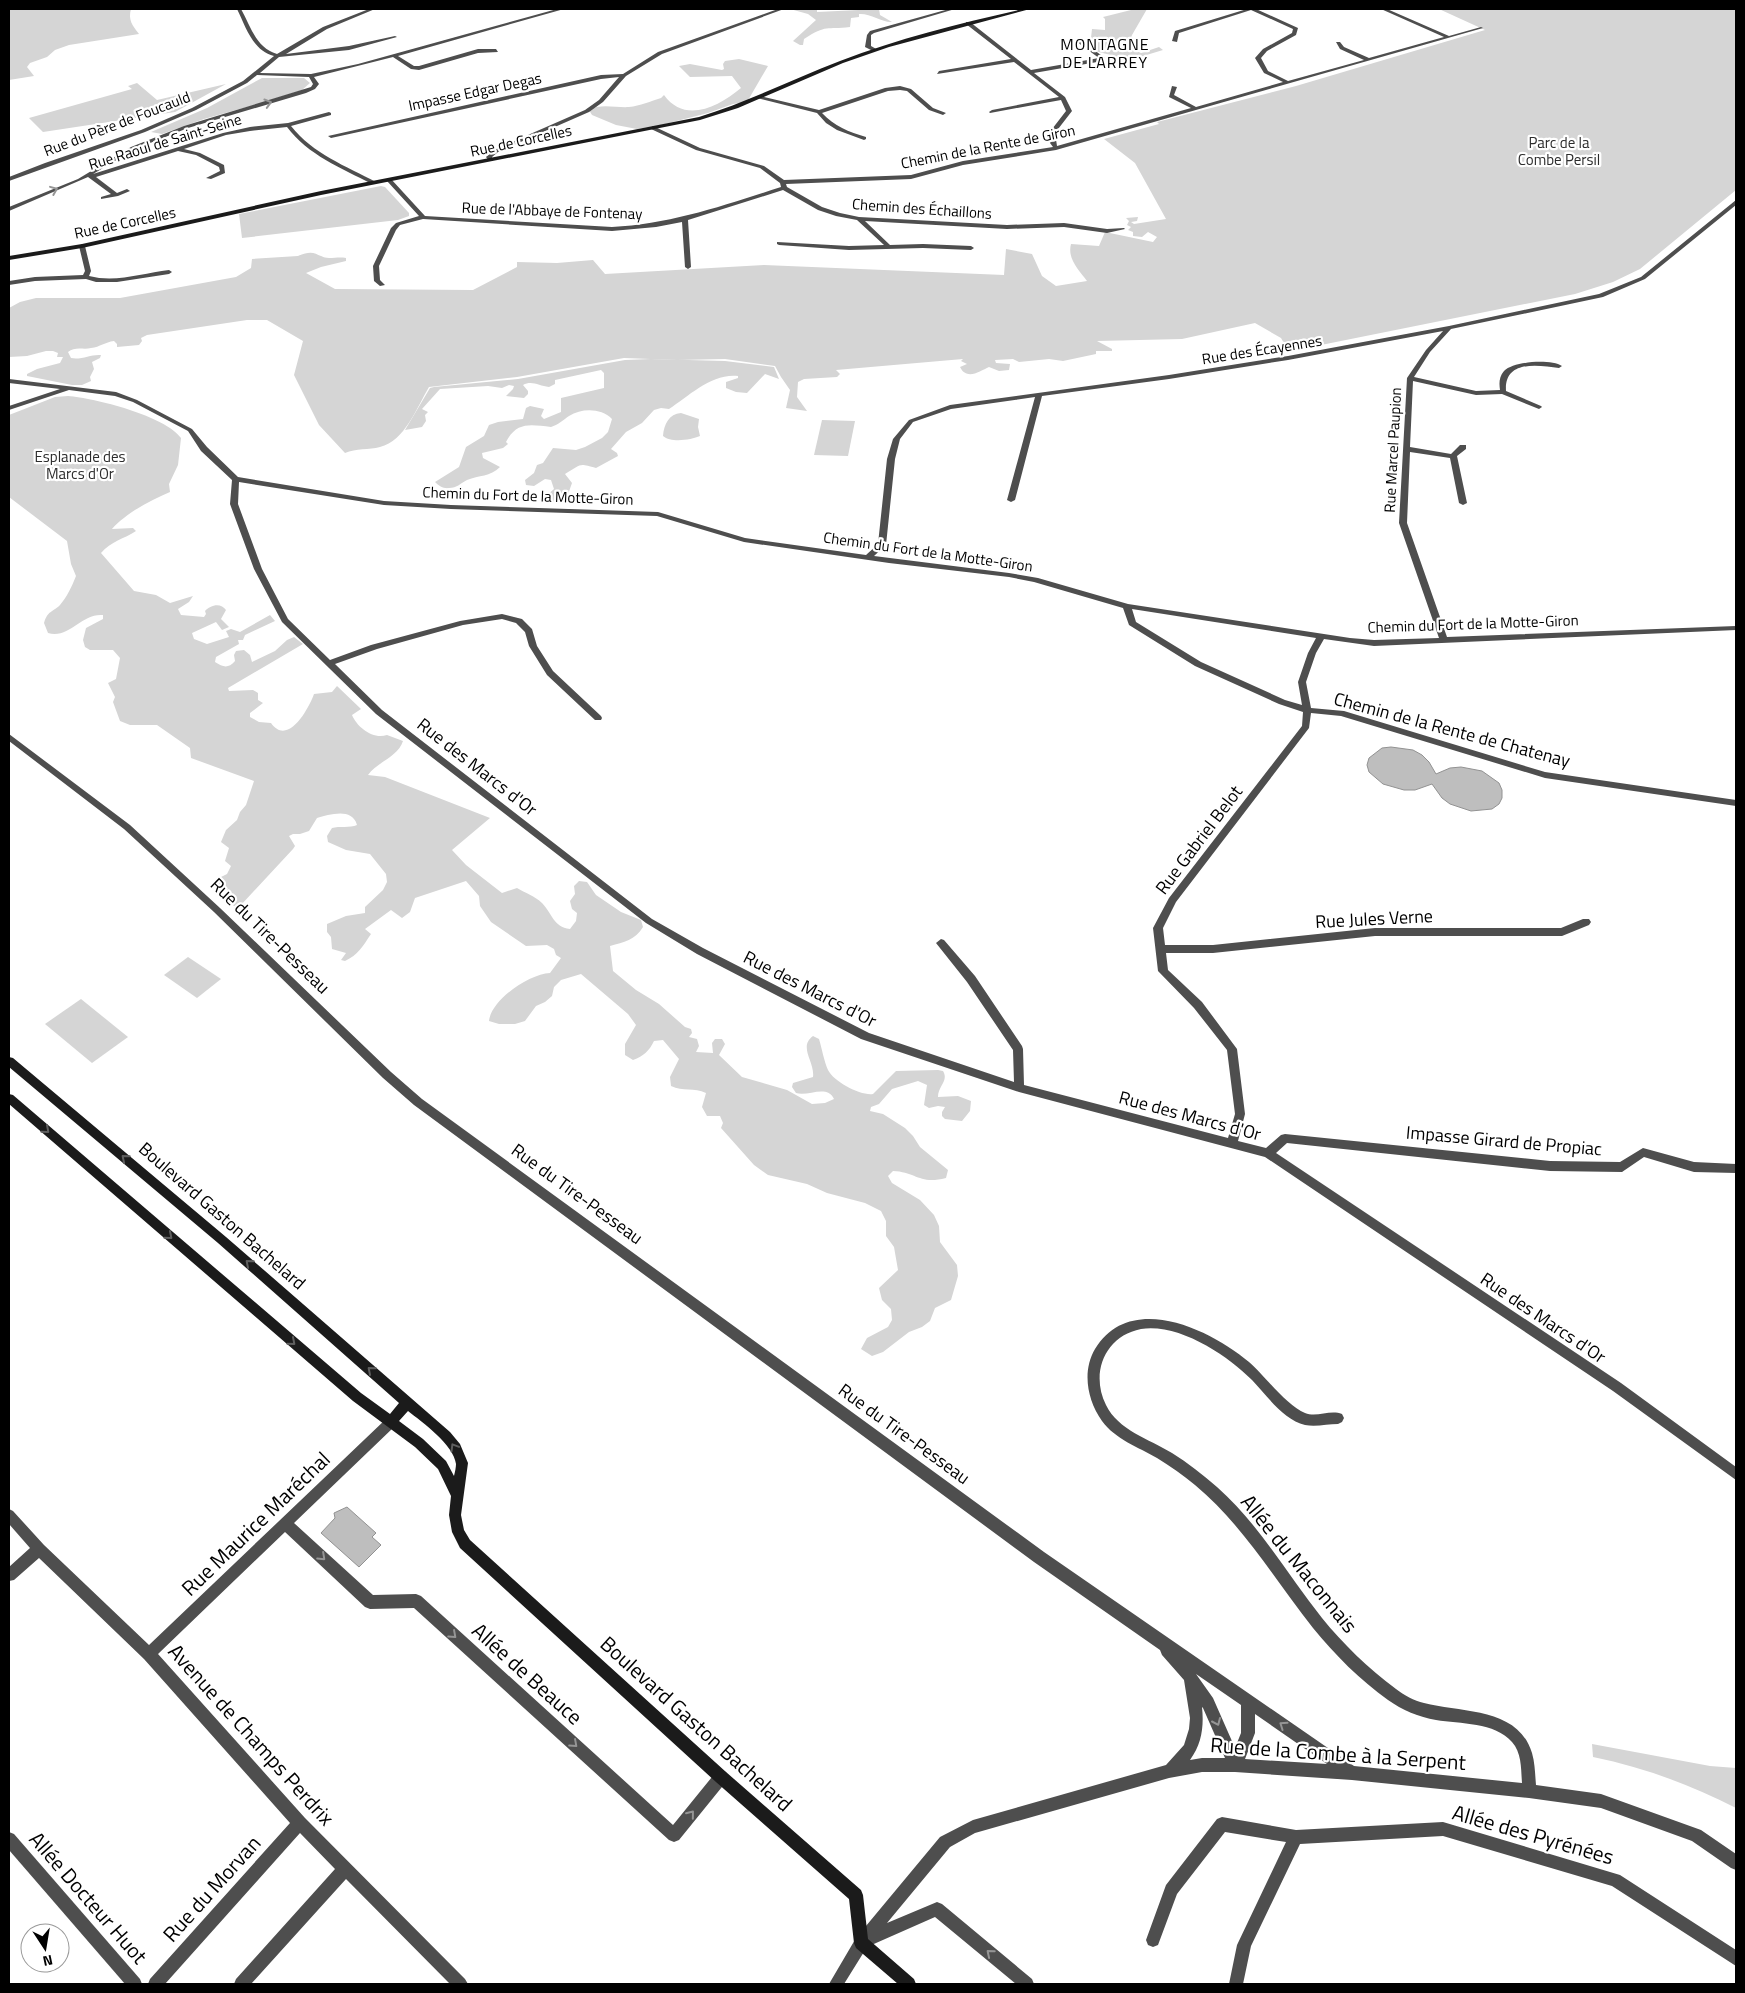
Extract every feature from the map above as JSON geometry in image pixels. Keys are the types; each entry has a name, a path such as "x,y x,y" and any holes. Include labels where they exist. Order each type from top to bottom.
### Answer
{"main road":[{"name":"Rue de Corcelles","path":"9,258 82,246 233,212 706,117 760,98 842,62 875,50 908,39 1028,9"},
{"name":"Boulevard Gaston Bachelard","path":"9,1061 222,1240 446,1436 456,1448 462,1463 455,1515 458,1532 466,1544 721,1777 856,1895 861,1943"},
{"path":"9,1098 357,1397 419,1444 442,1465 457,1494"},
{"path":"390,1423 408,1402"},
{"path":"861,1943 909,1984"}],"street":[{"path":"239,9 249,31 263,52 278,56 349,48 395,37"},
{"name":"Rue du Père de Foucauld","path":"9,179 160,125 223,95 258,74 278,56 325,28 373,9"},
{"path":"258,74 311,76 562,9"},
{"path":"491,160 489,157 496,151 595,106 624,75 660,53 782,9"},
{"path":"875,50 867,44 869,35 872,32 952,9"},
{"path":"1176,41 1177,32 1252,9 1296,28 1294,34 1265,50 1258,58 1266,72 1288,83"},
{"path":"1383,9 1448,38"},
{"path":"968,23 1063,98 1070,111 1053,130 1052,138 1056,148"},
{"name":"Chemin de la Rente de Giron","path":"784,185 911,177 963,163 1056,148 1481,28"},
{"path":"1030,72 1103,59 1079,41"},
{"path":"1338,43 1342,48 1369,60"},
{"path":"393,55 413,68 418,68 478,51 496,51"},
{"path":"939,73 1015,60"},
{"path":"960,64 972,73"},
{"name":"Impasse Edgar Degas","path":"331,136 601,77 624,75"},
{"path":"9,209 80,180 133,148 186,127 311,89 316,84 311,76"},
{"path":"1174,87 1171,96 1194,108"},
{"path":"760,98 819,112 887,89 900,88 911,91 931,109 943,113"},
{"path":"992,112 1063,98"},
{"path":"819,112 824,118 849,134 864,138"},
{"name":"Rue Raoul de Saint-Seine","path":"80,180 233,132 288,125 329,114"},
{"path":"288,125 297,138 309,148 374,183"},
{"name":"Chemin des Échaillons","path":"654,128 703,150 762,167 812,206 834,214 859,219 1007,227 1064,225 1106,231 1122,229"},
{"path":"176,150 198,154 222,166 223,172 208,178"},
{"path":"92,177 116,195"},
{"path":"389,180 422,217"},
{"name":"Rue de l'Abbaye de Fontenay","path":"382,285 377,281 376,266 393,229 398,224 422,217 625,229 655,226 685,219 784,185"},
{"path":"103,198 127,192"},
{"name":"Rue des Écayennes","path":"867,558 882,545 891,459 896,439 911,421 950,407 1279,360 1449,328 1601,296 1643,278 1736,202"},
{"path":"685,219 688,267"},
{"path":"859,219 889,247"},
{"path":"779,243 849,248 971,248"},
{"path":"82,246 88,271 86,277"},
{"path":"9,283 35,279 86,277 98,281 108,281 169,272"},
{"name":"Rue Marcel Paupion","path":"1442,639 1403,523 1410,378 1428,352 1449,328"},
{"path":"1503,392 1503,378 1507,372 1531,363 1559,366"},
{"path":"1410,378 1476,393 1503,392 1540,407"},
{"path":"9,381 116,394 135,401 190,430 204,449 236,479"},
{"path":"9,408 72,388"},
{"path":"1010,500 1039,395"},
{"path":"1454,456 1462,447"},
{"path":"1406,449 1454,456"},
{"path":"1454,456 1463,502"},
{"name":"Chemin du Fort de la Motte-Giron","path":"236,479 384,503 658,514 744,540 1026,578 1127,606 1321,637 1374,643 1736,628"},
{"name":"Rue des Marcs d'Or","path":"236,479 234,504 258,569 285,620 380,712 649,921 700,951 865,1036 1019,1088 1268,1153 1617,1387 1736,1474"},
{"name":"Chemin de la Rente de Chatenay","path":"1127,606 1132,623 1198,664 1282,702 1307,710 1341,713 1545,775 1736,803"},
{"path":"329,664 374,647 463,623 502,616 519,621 529,631 533,646 550,674 598,718"},
{"name":"Rue Gabriel Belot","path":"1232,1143 1240,1114 1232,1049 1198,1005 1163,972 1162,949 1158,928 1172,900 1306,726 1307,710 1302,682 1312,653 1321,637"},
{"name":"Rue du Tire-Pesseau","path":"9,737 127,827 387,1075 418,1102 1127,1621 1248,1700 1352,1773"},
{"name":"Rue Jules Verne","path":"1162,949 1213,948 1375,932 1562,932 1586,922"},
{"path":"941,943 971,979 1018,1050 1019,1088"},
{"name":"Impasse Girard de Propiac","path":"1268,1153 1285,1138 1550,1166 1622,1167 1643,1152 1694,1167 1736,1168"},
{"name":"Allée du Maconnais","path":"1338,1418 1304,1419 1280,1400 1252,1372 1230,1354 1191,1334 1165,1324 1143,1324 1123,1330 1110,1338 1096,1357 1093,1376 1096,1397 1100,1408 1112,1422 1123,1432 1171,1459 1220,1499 1256,1537 1334,1642 1390,1693 1423,1710 1496,1723 1510,1730 1524,1748 1529,1791"},
{"name":"Rue Maurice Maréchal","path":"149,1654 390,1423"},
{"name":"Avenue de Champs Perdrix","path":"9,1515 39,1549 149,1654 300,1823 460,1984"},
{"name":"Allée de Beauce","path":"286,1524 370,1602 416,1601 674,1835 721,1777"},
{"path":"9,1575 39,1549"},
{"name":"Rue du Tire-Pesseau","path":"1158,1640 1189,1676 1208,1703 1236,1765"},
{"name":"Rue du Tire-Pesseau","path":"1169,1771 1192,1748 1198,1728 1197,1709 1189,1676"},
{"path":"1236,1765 1248,1733 1248,1700"},
{"name":"Rue de la Combe à la Serpent","path":"836,1984 861,1943 945,1842 973,1827 1169,1771 1202,1765 1236,1765 1352,1773 1529,1791 1601,1801 1696,1836 1736,1863"},
{"name":"Rue du Morvan","path":"155,1984 300,1823"},
{"name":"Allée des Pyrénées","path":"1154,1940 1170,1890 1222,1824 1296,1837 1443,1829 1615,1880 1736,1959"},
{"path":"1236,1984 1244,1945 1296,1837"},
{"name":"Allée Docteur Huot","path":"9,1839 135,1984"},
{"path":"241,1984 345,1869"},
{"path":"861,1943 937,1909 1027,1984"}],"green space":[{"path":"9,9 131,9 131,22 139,34 69,45 55,50 47,57 30,63 27,67 34,76 9,80"},
{"path":"790,9 817,9 817,12 879,9 880,15 892,22 859,14 859,17 851,18 850,27 822,29 804,39 803,45 800,45 793,41 816,20 808,14"},
{"path":"1135,9 1147,9 1132,35 1128,47 1141,53 1159,47 1163,50 1130,60 1095,51 1090,47 1092,29 1105,30 1105,19 1103,17"},
{"name":"Parc de la Combe Persil","path":"1439,9 1736,9 1736,190 1640,269 1613,282 1575,294 1288,350 1281,338 1255,323 1182,339 1097,341 1112,349 1112,351 1096,351 1096,354 1063,361 1049,359 1019,362 1013,359 995,360 996,363 1010,364 1009,370 999,371 989,367 974,374 966,373 960,367 967,364 961,361 963,359 836,370 840,374 837,377 804,379 798,382 797,397 807,411 786,408 790,390 775,366 725,359 624,358 517,377 429,387 409,422 397,438 389,444 380,447 345,453 319,425 294,375 303,341 267,320 247,320 147,335 141,338 142,341 139,345 117,347 114,341 94,347 73,349 68,352 71,358 101,355 100,358 92,362 94,369 90,377 91,381 82,385 72,385 27,376 27,374 37,369 60,363 63,357 57,357 58,353 53,351 9,357 9,308 20,302 36,298 120,298 236,277 251,268 252,259 298,256 309,253 329,258 346,258 346,261 306,273 335,289 473,290 517,267 517,262 557,263 593,260 605,274 764,265 1004,275 1006,249 1032,254 1042,276 1056,286 1087,281 1072,259 1071,244 1099,246 1105,232 1153,242 1157,237 1148,232 1142,237 1133,236 1133,232 1128,230 1131,227 1127,225 1129,221 1126,218 1138,217 1137,221 1131,222 1134,224 1166,219 1135,163 1104,139 1159,124 1157,122 1296,86 1485,30"},
{"path":"739,59 768,66 747,102 733,104 708,113 661,125 637,129 616,125 592,115 589,110 603,106 624,107 641,105 661,98 664,95 672,104 682,109 702,110 722,101 741,88 732,76 690,77 679,66 690,64 722,70 724,69 723,64 725,61"},
{"path":"262,78 304,78 310,83 302,90 204,119 162,134 151,132 207,108"},
{"path":"137,83 157,100 226,84 175,112 43,132 29,118 132,89 128,86"},
{"path":"381,186 385,187 409,213 409,216 398,220 242,238 239,214"},
{"path":"625,360 725,361 774,367 779,379 765,374 747,393 736,392 726,388 726,382 738,378 738,376 719,378 701,386 669,409 661,408 654,410 642,423 626,432 611,449 618,456 596,468 580,465 565,474 572,483 566,500 558,502 547,501 546,496 554,489 551,480 545,479 534,486 526,485 525,480 534,473 537,465 543,463 553,448 576,450 602,438 608,432 612,419 608,415 591,410 574,413 551,427 531,425 520,427 510,435 506,442 508,444 503,448 482,453 483,458 500,467 496,470 467,480 452,488 443,488 435,482 459,467 466,447 484,436 489,425 523,419 526,408 530,406 544,409 541,416 544,419 561,412 561,398 604,388 604,373 601,370 555,380 555,384 549,387 533,383 523,385 528,391 524,398 506,396 514,386 509,385 502,388 488,386 440,389 422,409 428,412 425,415 426,421 422,427 405,430 430,388 518,379"},
{"name":"Esplanade des Marcs d'Or","path":"68,396 111,404 146,416 161,422 181,438 178,465 169,484 170,492 139,507 118,523 112,529 133,528 136,531 113,543 101,553 134,591 156,595 170,603 193,596 189,602 178,609 181,615 204,617 205,611 210,607 218,605 224,608 226,610 221,619 229,627 222,630 216,622 192,633 194,639 207,644 229,637 226,631 231,629 240,632 270,615 275,621 245,635 243,640 238,640 239,644 216,657 215,662 223,666 228,666 235,661 234,655 236,651 244,650 250,655 252,662 275,651 287,640 294,637 303,644 228,688 229,691 253,690 258,693 258,700 263,703 250,713 250,717 259,722 271,723 284,731 291,728 303,716 314,694 332,692 337,686 361,709 352,715 362,728 376,736 387,735 403,741 397,751 368,775 385,777 490,818 452,850 466,865 502,893 517,888 536,898 542,903 556,923 570,929 576,921 577,913 572,909 570,901 575,894 574,886 579,881 587,882 596,895 621,912 641,920 643,927 636,935 629,940 610,946 613,971 636,990 659,1004 685,1027 691,1029 692,1033 689,1037 697,1039 699,1046 696,1052 713,1053 712,1043 715,1039 722,1039 725,1044 719,1055 742,1077 787,1090 812,1104 825,1103 834,1099 827,1092 801,1094 796,1093 792,1087 793,1083 813,1077 807,1045 813,1036 819,1039 831,1075 862,1093 873,1094 896,1071 938,1070 943,1071 945,1078 938,1097 958,1096 971,1101 970,1111 962,1121 945,1119 942,1116 942,1112 945,1107 929,1108 924,1105 927,1085 918,1081 892,1089 879,1104 871,1107 870,1111 883,1114 905,1128 920,1147 948,1170 946,1178 937,1180 924,1179 893,1171 888,1176 892,1183 920,1200 934,1215 939,1226 940,1242 957,1265 958,1276 951,1300 935,1308 930,1321 922,1327 909,1332 883,1352 872,1356 861,1349 867,1338 888,1327 892,1320 891,1309 882,1300 879,1288 898,1270 894,1247 886,1236 886,1221 881,1211 865,1203 827,1193 807,1184 768,1175 754,1165 721,1128 723,1123 720,1116 707,1116 702,1107 706,1093 671,1086 670,1077 679,1059 663,1040 654,1041 646,1053 633,1060 625,1055 625,1044 636,1025 628,1014 581,974 561,980 554,987 552,996 536,1006 525,1021 515,1024 499,1024 489,1021 496,1005 512,990 532,978 550,973 561,958 556,955 554,949 547,945 526,946 491,922 480,906 479,896 466,881 415,898 410,912 402,918 391,910 365,929 371,934 357,953 350,959 341,960 346,953 332,949 331,937 327,932 327,924 346,916 365,913 365,907 383,890 387,882 386,874 370,854 346,850 328,842 327,836 332,828 357,825 350,816 340,814 317,818 309,831 289,836 295,846 293,849 241,905 234,906 228,900 219,884 221,877 227,874 231,866 225,861 229,848 221,842 226,830 237,820 240,812 246,805 254,781 191,758 190,748 157,725 130,725 120,721 113,702 115,697 108,683 116,679 120,658 113,650 90,650 85,647 83,640 86,628 103,619 103,615 95,615 56,634 48,633 44,623 49,614 65,598 76,576 71,564 67,541 9,497 9,415 55,397"},
{"path":"681,413 699,419 700,436 686,440 671,440 663,436 668,420 673,415"},
{"path":"822,420 855,421 848,456 814,455"},
{"path":"188,957 221,979 197,998 164,975"},
{"path":"81,999 128,1037 92,1063 45,1024"},
{"path":"1592,1744 1710,1766 1736,1768 1736,1808 1666,1778 1630,1766 1593,1757"}],"building":[{"path":"1391,747 1413,750 1422,755 1436,774 1450,768 1461,767 1482,771 1499,783 1502,790 1502,798 1499,804 1492,809 1471,811 1450,804 1442,798 1432,784 1415,790 1404,790 1383,784 1369,772 1367,765 1369,758 1382,748"},
{"path":"347,1507 376,1533 372,1537 381,1545 359,1567 321,1533 335,1518 334,1513"}],"district":[{"name":"MONTAGNE DE LARREY","path":"1105,53"}]}
